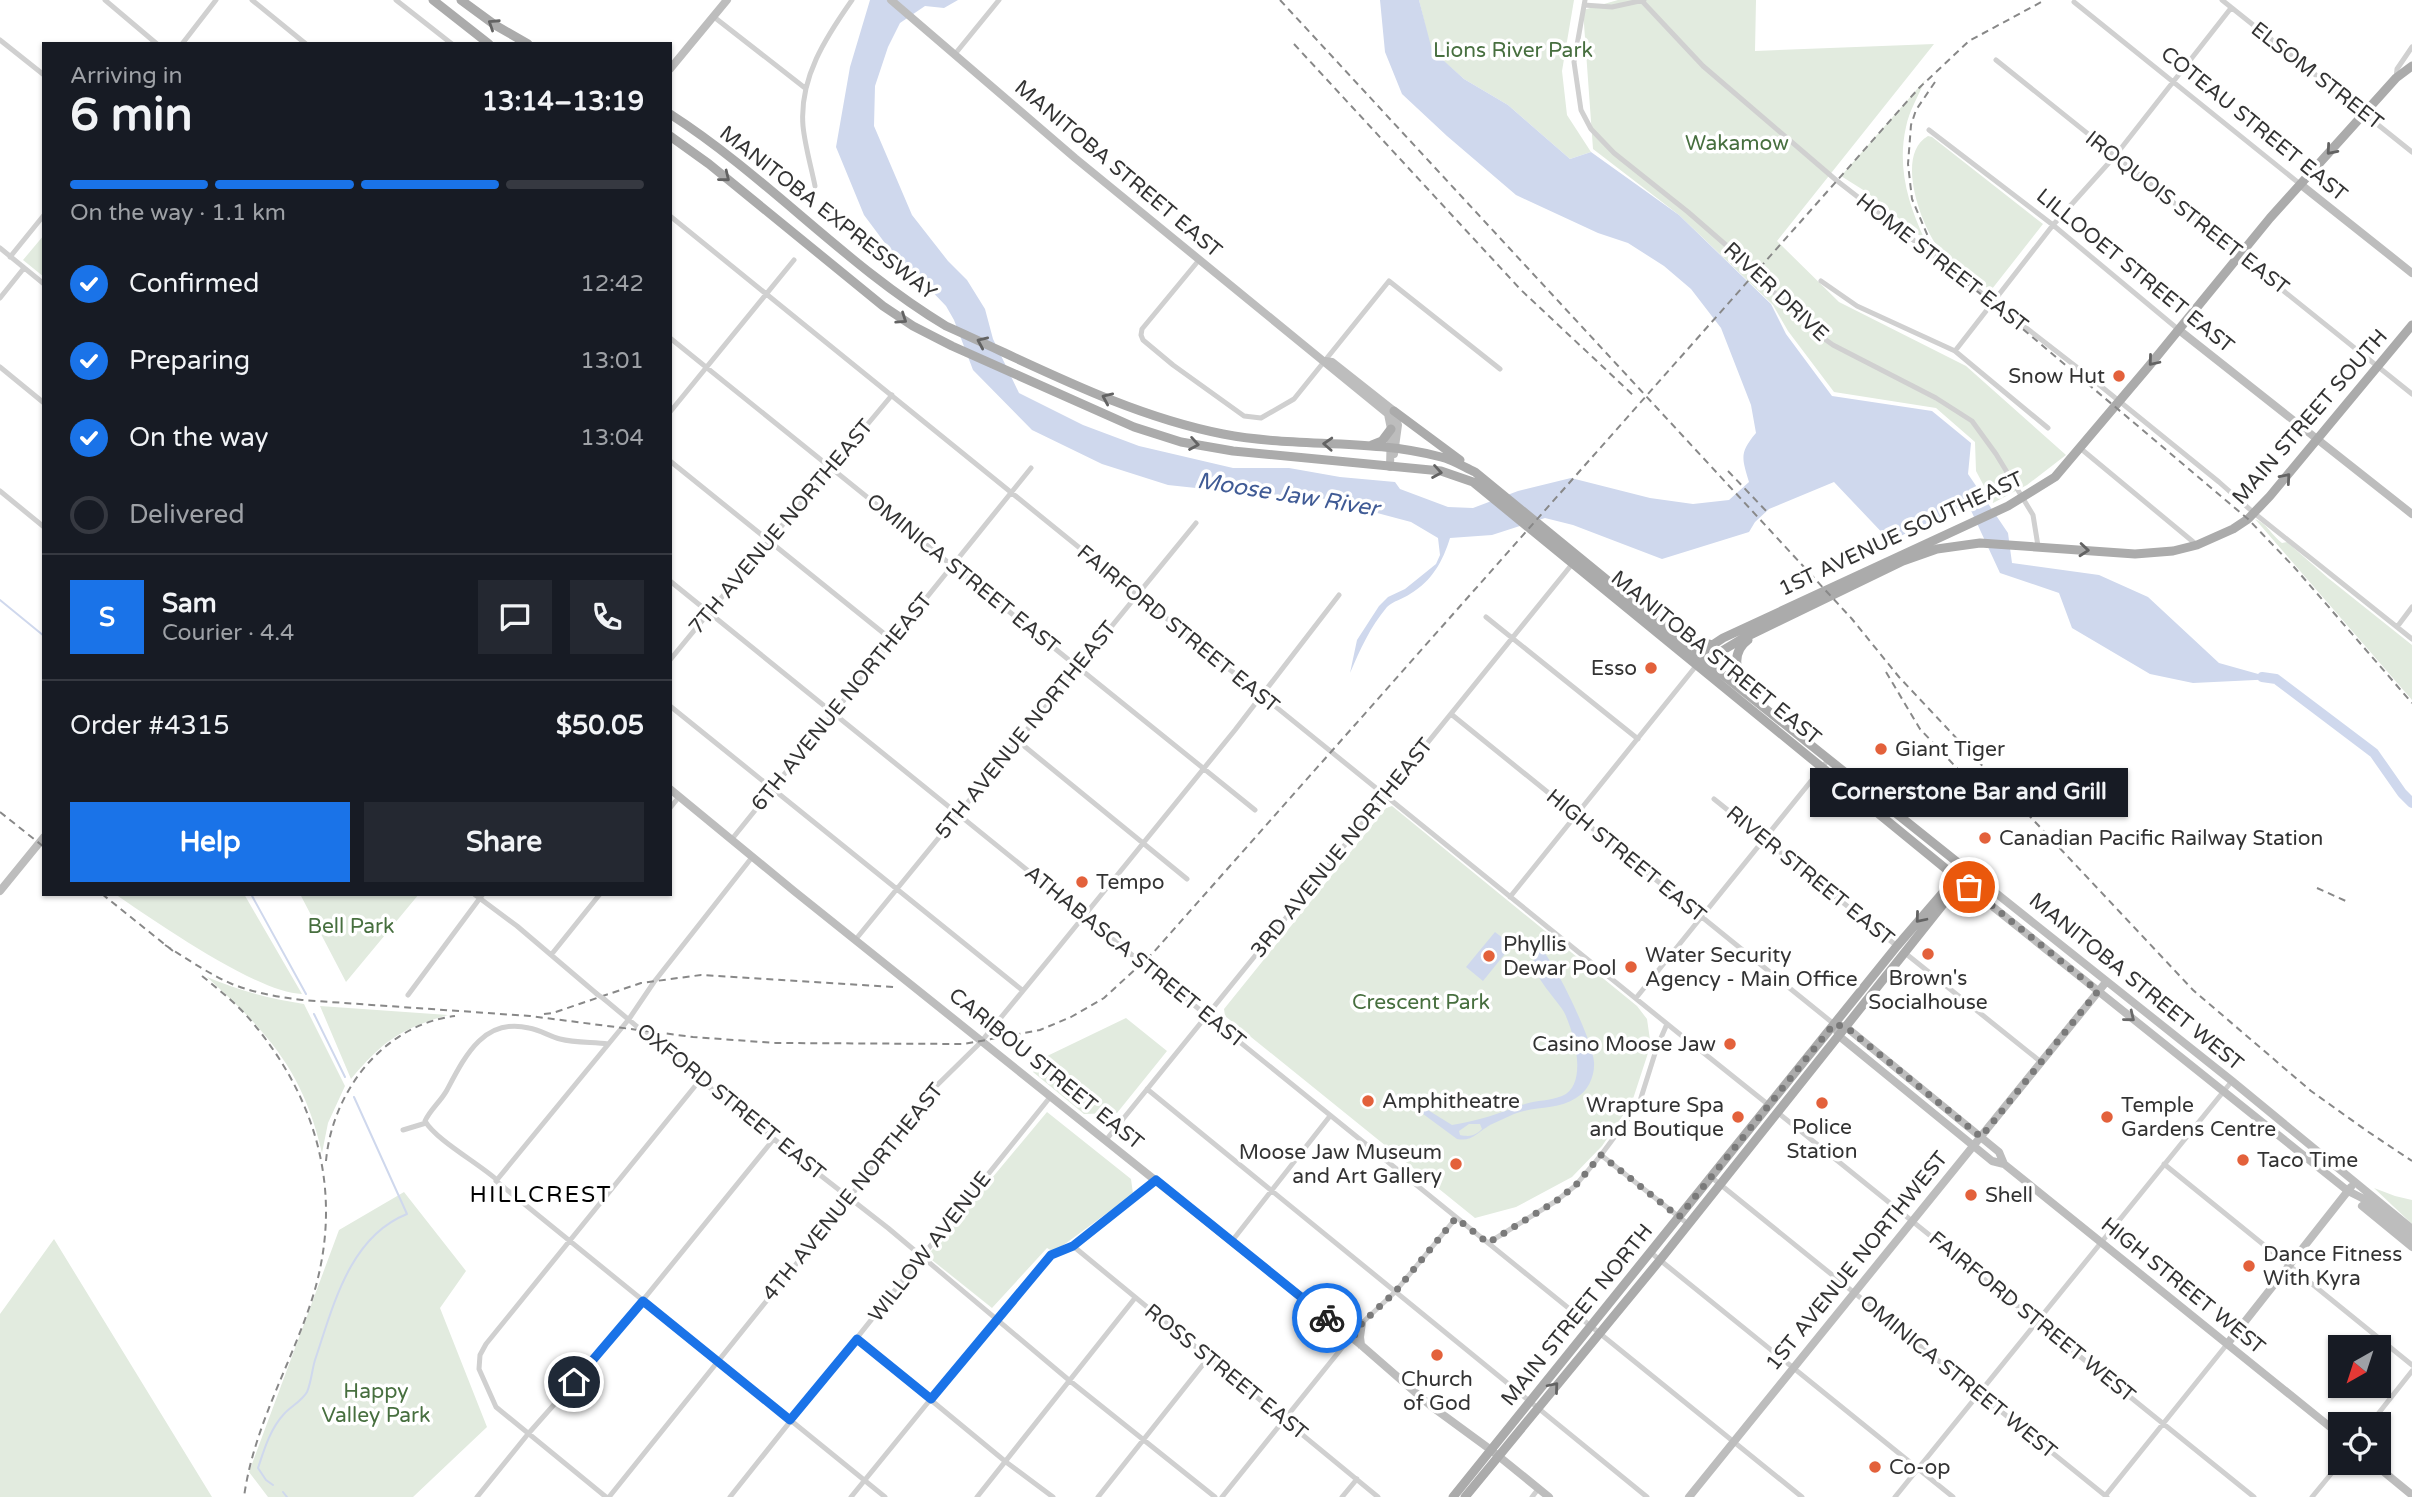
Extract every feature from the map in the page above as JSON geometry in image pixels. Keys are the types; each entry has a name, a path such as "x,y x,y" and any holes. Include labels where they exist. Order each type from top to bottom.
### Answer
{"main road":[{"path":"433,0 486,42"},
{"path":"461,0 495,25 525,42"},
{"name":"1ST AVENUE SOUTHEAST","path":"1696,666 1713,645 1723,638 2008,506 2055,477 2270,218 2363,113 2396,78 2412,66"},
{"name":"MANITOBA EXPRESSWAY","path":"672,115 715,146 885,284 946,326 1142,414 1185,427 1228,435 1306,443 1393,448 1443,457 1475,472 1483,484"},
{"name":"MANITOBA EXPRESSWAY","path":"672,137 709,164 883,306 913,326 951,346 1135,427 1181,442 1233,451 1441,471 1483,484"},
{"name":"MAIN STREET SOUTH","path":"1903,561 1937,549 1980,543 2135,554 2173,551 2197,545 2234,529 2254,513 2319,439 2412,325"},
{"path":"1394,411 1475,472"},
{"path":"1372,446 1382,441 1391,429"},
{"name":"MANITOBA STREET EAST","path":"1483,484 1696,666 1966,870"},
{"name":"MANITOBA STREET EAST","path":"1576,561 1677,637 1750,697 1959,879"},
{"name":"1ST AVENUE SOUTHEAST","path":"1702,658 1903,561"},
{"path":"1750,697 1742,683 1735,660 1743,643 1756,633"},
{"path":"1677,637 1713,645"},
{"name":"MAIN STREET NORTH","path":"1532,1405 1599,1333 1660,1260 1905,953 1966,870"},
{"name":"MAIN STREET NORTH","path":"1465,1497 1590,1326 1897,946 1959,879"},
{"name":"MAIN STREET NORTH","path":"1453,1497 1495,1453"}],"street":[{"path":"105,0 155,42"},
{"path":"184,42 216,0"},
{"path":"252,0 304,42"},
{"path":"396,0 450,42"},
{"path":"672,67 727,0"},
{"path":"815,186 803,125 805,88 824,40 852,0"},
{"name":"MANITOBA STREET EAST","path":"891,0 1199,260 1394,411"},
{"path":"956,54 999,0"},
{"path":"1584,3 1612,6 1643,0"},
{"name":"HOME STREET EAST","path":"1643,0 1703,66 1836,180 2120,401 2254,513 2412,639"},
{"name":"ELSOM STREET","path":"2222,0 2412,152"},
{"name":"COTEAU STREET EAST","path":"2074,2 2412,273"},
{"name":"RIVER DRIVE","path":"1584,3 1574,62 1581,110 1591,129 1614,153 1734,252 1812,330 1833,345 1936,398 1972,421 1997,454 2034,515 2038,546"},
{"path":"1955,351 2053,225 2115,156 2175,82 2231,8"},
{"path":"714,16 805,88"},
{"path":"442,42 445,38"},
{"path":"0,40 42,73"},
{"name":"1ST AVENUE SOUTHEAST","path":"2396,78 2397,69 2412,47"},
{"name":"IROQUOIS STREET EAST","path":"1996,60 2412,394"},
{"name":"LILLOOET STREET EAST","path":"1929,130 2053,225 2179,330 2412,514"},
{"path":"10,257 42,217"},
{"name":"FAIRFORD STREET EAST","path":"672,218 1777,1112"},
{"path":"0,248 42,282"},
{"path":"672,410 794,260"},
{"path":"1199,260 1142,328 1141,335 1143,340 1173,365 1244,416 1261,418 1294,399 1389,281 1500,369"},
{"path":"0,298 24,268"},
{"path":"1821,281 1857,306 1955,351 2049,428"},
{"name":"OMINICA STREET EAST","path":"672,340 1255,810"},
{"name":"MANITOBA STREET EAST","path":"1326,360 1328,367 1388,414 1391,429"},
{"path":"0,367 42,401"},
{"name":"7TH AVENUE NORTHEAST","path":"672,658 892,395"},
{"path":"1390,467 1398,425 1394,411"},
{"path":"1391,429 1393,448"},
{"path":"2080,448 2197,545"},
{"path":"672,463 892,640"},
{"name":"6TH AVENUE NORTHEAST","path":"732,839 1031,468"},
{"path":"0,491 42,525"},
{"name":"5TH AVENUE NORTHEAST","path":"856,939 1196,523"},
{"name":"3RD AVENUE NORTHEAST","path":"1106,1140 1576,561"},
{"name":"ATHABASCA STREET EAST","path":"672,583 1802,1497"},
{"name":"4TH AVENUE NORTHEAST","path":"607,1497 850,1197 926,1096 982,1040 1262,696 1339,596"},
{"path":"2397,627 2412,607"},
{"path":"1486,617 1638,739"},
{"path":"1510,897 1696,666"},
{"path":"672,708 1022,990"},
{"name":"HIGH STREET EAST","path":"1451,714 1834,1024"},
{"path":"1018,741 1187,879"},
{"path":"1636,998 1825,764"},
{"name":"CARIBOU STREET EAST","path":"672,791 1361,1345 1431,1406 1549,1497"},
{"path":"672,806 679,797"},
{"name":"RIVER STREET EAST","path":"1714,799 2041,1062"},
{"path":"0,891 42,839"},
{"path":"497,1180 629,1019 653,982 753,856"},
{"name":"MANITOBA STREET WEST","path":"1966,870 2232,1081 2412,1229"},
{"name":"MANITOBA STREET WEST","path":"1959,879 2348,1191 2362,1198 2412,1238"},
{"path":"551,955 598,896"},
{"path":"408,995 482,897"},
{"name":"OXFORD STREET EAST","path":"482,897 700,1080 850,1197 1070,1381 1215,1497"},
{"name":"1ST AVENUE NORTHWEST","path":"1689,1497 2106,982"},
{"path":"1488,1243 1556,1201 1575,1186 1601,1155 1639,1104 1667,1024"},
{"name":"HIGH STREET WEST","path":"1834,1024 1846,1027 2000,1152 2004,1164"},
{"name":"HIGH STREET WEST","path":"1834,1024 1839,1036 1973,1146 1992,1161 2004,1164 2328,1425"},
{"path":"608,1044 564,1040 523,1026 497,1027 464,1059 446,1092 426,1117 426,1123 885,1497"},
{"path":"607,1497 496,1407 479,1369 480,1355 486,1344 700,1080"},
{"path":"1895,1497 2232,1081"},
{"path":"1147,1089 1647,1497"},
{"name":"WILLOW AVENUE","path":"730,1497 921,1255 1051,1096"},
{"name":"FAIRFORD STREET WEST","path":"1777,1112 2254,1497"},
{"path":"1231,1241 1331,1116"},
{"path":"403,1130 426,1123"},
{"path":"478,1497 774,1140"},
{"path":"1601,1155 1688,1224"},
{"path":"2164,1164 2412,1365"},
{"name":"OMINICA STREET WEST","path":"1711,1177 2105,1496"},
{"path":"851,1497 1051,1255 1073,1246 1156,1180"},
{"path":"2105,1496 2355,1182"},
{"path":"2348,1191 2412,1247"},
{"path":"1222,1497 1352,1339 1362,1323 1395,1292 1456,1218"},
{"name":"ROSS STREET EAST","path":"1073,1246 1378,1497"},
{"path":"1650,1252 1953,1497"},
{"path":"977,1497 1135,1298"},
{"path":"1361,1345 1362,1323"},
{"path":"857,1339 1006,1462 1053,1497"},
{"path":"1098,1497 1209,1357"},
{"path":"2380,1412 2412,1371"},
{"path":"2312,1497 2330,1475"},
{"path":"2388,1475 2412,1495"},
{"path":"1342,1497 1357,1479"},
{"path":"1532,1497 1539,1488"}],"green space":[{"name":"Lions River Park","path":"1419,0 1574,0 1562,71 1567,115 1591,152 1570,159 1508,105 1464,79 1431,50"},
{"name":"Wakamow","path":"1618,0 1756,0 1755,51 1934,44 1777,241 1839,302 1966,366 2066,455 2027,485 1993,503 1976,471 1975,442 1936,408 1834,392 1788,331 1773,305 1679,215 1593,149 1583,10"},
{"path":"1925,80 1907,121 1903,156 1909,199 1925,240 1868,193 1841,176"},
{"path":"1928,136 2043,224 1992,289 1987,288 1945,255 1926,226 1914,192 1912,175 1913,159 1918,145"},
{"path":"42,237 42,275 23,260"},
{"path":"2255,519 2412,645 2412,700"},
{"name":"Crescent Park","path":"1392,806 1637,1006 1647,1019 1650,1040 1648,1053 1632,1102 1602,1146 1572,1177 1516,1207 1475,1218 1225,1016 1224,1009 1386,808"},
{"path":"118,896 245,896 302,994 283,991 259,982 180,937"},
{"name":"Bell Park","path":"301,896 417,896 346,982"},
{"path":"207,977 255,994 304,1004 345,1086 328,1123 322,1153 304,1098 280,1054 248,1016"},
{"path":"320,1006 448,1015 405,1031 394,1038 373,1055 351,1079"},
{"path":"1126,1018 1167,1051 1117,1113 1084,1114 1033,1072 1043,1058"},
{"path":"1047,1112 1131,1179 1133,1194 1054,1252 1047,1248 992,1308 927,1256"},
{"path":"2374,1188 2412,1200 2412,1224"},
{"name":"Happy Valley Park","path":"404,1192 466,1271 440,1308 487,1427 413,1497 268,1497 249,1472 339,1230"},
{"path":"54,1239 212,1497 0,1497 0,1314"}],"water":[{"name":"Moose Jaw River","path":"870,0 958,0 944,8 925,6 900,23 888,47 875,86 874,126 912,215 948,261 967,280 985,309 993,339 1019,393 1083,425 1139,446 1233,468 1289,468 1340,477 1395,482 1400,489 1448,507 1473,508 1518,491 1571,478 1650,498 1693,504 1729,500 1749,482 1744,451 1756,433 1751,405 1721,328 1691,289 1664,266 1628,243 1598,233 1516,195 1402,94 1385,52 1380,0 1419,0 1432,50 1464,79 1508,105 1570,159 1591,152 1679,215 1771,304 1786,334 1832,396 1932,411 1971,443 1968,474 2008,533 2012,563 2099,575 2148,597 2219,663 2276,679 2193,683 2150,674 2072,628 2059,593 2000,573 1968,504 1890,541 1834,482 1769,509 1749,532 1662,559 1573,525 1545,518 1492,535 1450,538 1444,555 1430,577 1418,589 1389,605 1381,615 1350,673 1357,640 1379,606 1436,564 1440,555 1438,538 1411,522 1317,497 1168,485 1102,464 1032,430 973,370 946,306 922,281 908,274 864,215 836,147 850,67"},
{"name":"Phyllis Dewar Pool","path":"1495,932 1512,945 1483,981 1466,967"},
{"path":"1535,951 1543,951 1557,973 1587,1037 1594,1067 1590,1083 1584,1091 1569,1102 1514,1114 1471,1138 1462,1140 1419,1111 1392,1098 1394,1095 1423,1107 1452,1125 1557,1098 1570,1090 1577,1070 1572,1032 1564,1012 1538,975","holes":["1469,1124 1480,1124 1482,1129 1475,1135 1460,1135 1459,1131"]}],"waterway":[{"path":"0,600 42,634"},
{"path":"2262,677 2276,679 2374,753 2412,803"},
{"path":"252,896 306,994"},
{"path":"314,1014 345,1077"},
{"path":"273,1485 258,1468 271,1433 279,1420 307,1392 329,1318 346,1276 371,1239 387,1225 407,1214 354,1097"},
{"path":"283,1492 287,1497"}],"railway":[{"path":"1280,0 1852,619 1899,677 2193,990 2311,1091 2412,1161"},
{"path":"165,945 232,984 275,996 530,1016 693,1037 776,1043 964,1044 1040,1030 1071,1017 1104,998 1152,954 1919,88 1969,41 2045,0"},
{"path":"1294,44 1521,290 1634,396"},
{"path":"1935,82 1916,110 1911,125 1908,164 1912,199 1938,260 2248,519 2294,567 2412,703"},
{"path":"1728,471 1769,514"},
{"path":"1886,672 1920,729 1987,800"},
{"path":"0,812 42,845"},
{"path":"2317,888 2348,902"},
{"path":"104,896 173,951"},
{"path":"544,1014 641,983 701,975 894,987"},
{"path":"202,976 246,1015 272,1048 293,1082 309,1118 320,1154 325,1192 325,1231 320,1271 308,1311 262,1425 244,1497"},
{"path":"326,1161 330,1135 339,1110 350,1087 366,1066 384,1048 405,1033 429,1022 455,1016"}],"way so far":[{"path":"1327,1318 1352,1339 1362,1323 1395,1292 1456,1218 1488,1243 1556,1201 1575,1186 1601,1155 1679,1217 1834,1024 1846,1027 1981,1137 2098,991 1969,887"}],"place":[{"name":"Snow Hut","path":"2119,376"},
{"name":"Esso","path":"1651,668"},
{"name":"Giant Tiger","path":"1881,749"},
{"name":"Canadian Pacific Railway Station","path":"1985,838"},
{"name":"Tempo","path":"1082,882"},
{"name":"Cornerstone Bar and Grill","path":"1969,887"},
{"name":"Brown's Socialhouse","path":"1928,954"},
{"name":"Phyllis Dewar Pool","path":"1489,956"},
{"name":"Water Security Agency - Main Office","path":"1631,967"},
{"name":"Casino Moose Jaw","path":"1730,1044"},
{"name":"Amphitheatre","path":"1368,1101"},
{"name":"Police Station","path":"1822,1103"},
{"name":"Wrapture Spa and Boutique","path":"1738,1117"},
{"name":"Temple Gardens Centre","path":"2107,1117"},
{"name":"Taco Time","path":"2243,1160"},
{"name":"Moose Jaw Museum and Art Gallery","path":"1456,1164"},
{"name":"Shell","path":"1971,1195"},
{"name":"Dance Fitness With Kyra","path":"2249,1266"},
{"name":"Church of God","path":"1437,1355"},
{"name":"Co-op","path":"1875,1467"}],"district":[{"name":"HILLCREST","path":"541,1195"}],"route":[{"path":"574,1382 643,1301 790,1420 857,1339 931,1399 1051,1255 1073,1246 1156,1180 1327,1318"}]}
